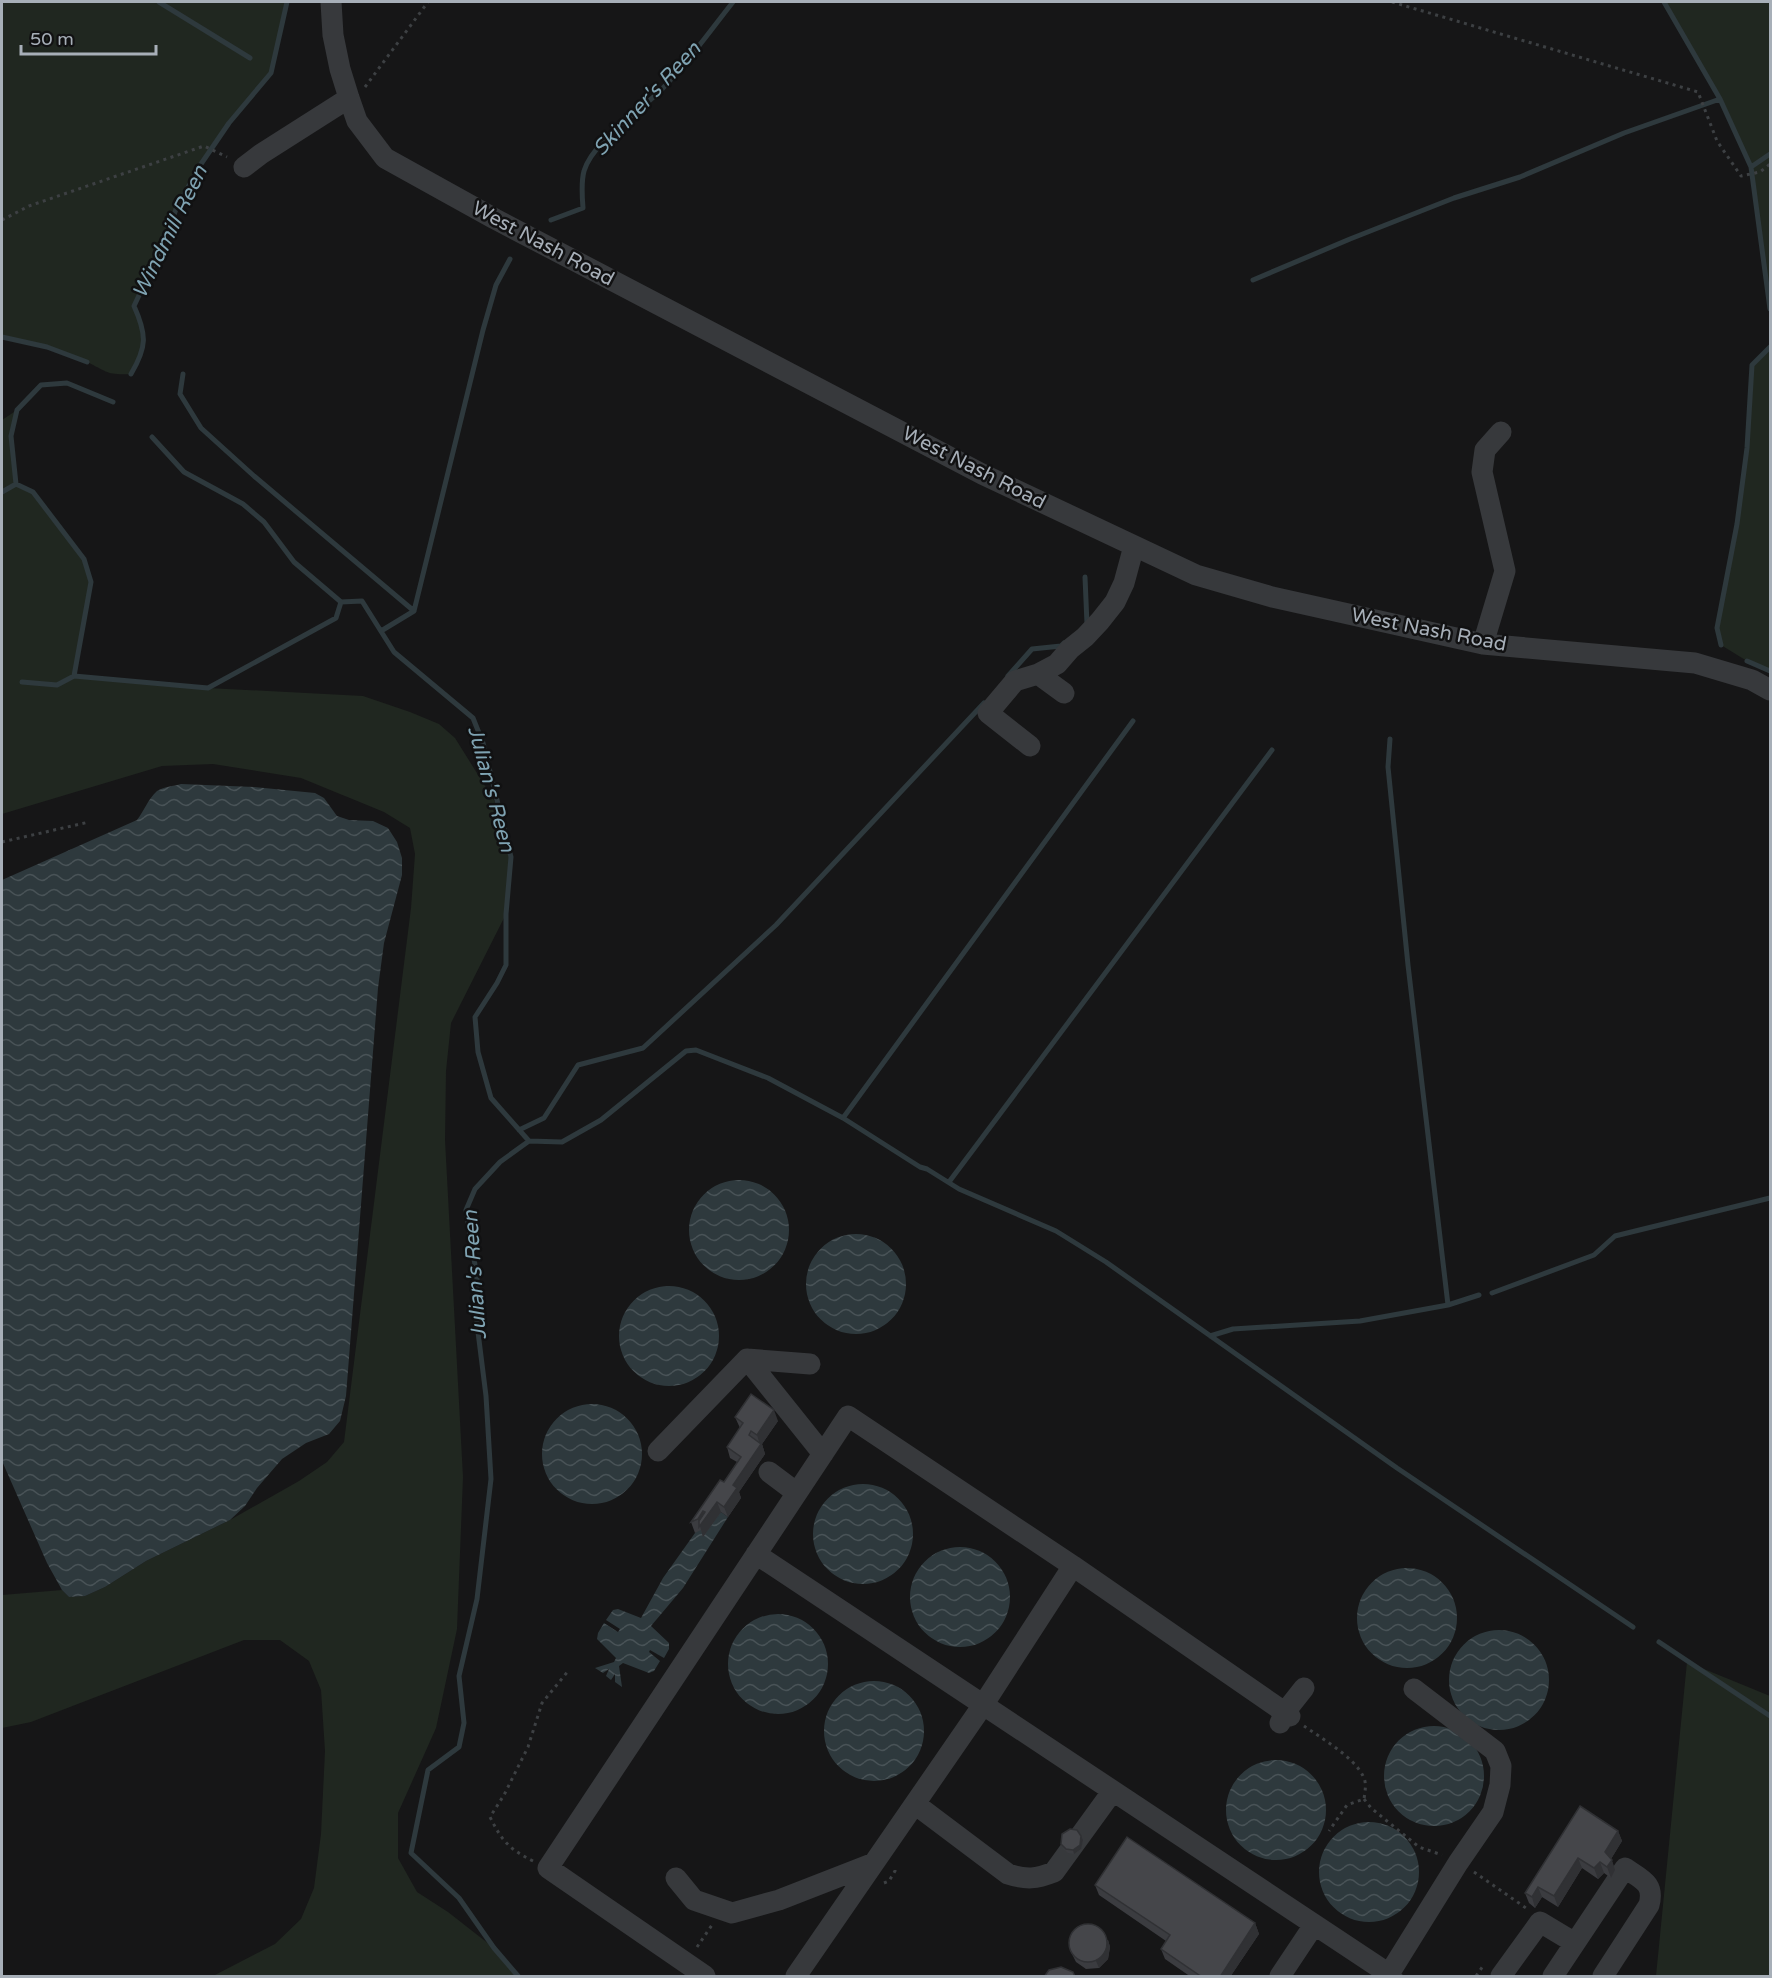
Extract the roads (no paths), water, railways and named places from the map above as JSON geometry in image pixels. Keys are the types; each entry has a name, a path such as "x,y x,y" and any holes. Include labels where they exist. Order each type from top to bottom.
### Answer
{"street":[{"name":"West Nash Road","path":"331,2 333,35 340,69 355,95 357,121 384,158 495,219 982,474 1196,575 1261,594 1483,644 1695,663 1752,680 1770,690"},
{"path":"244,167 355,95"},
{"path":"1483,644 1505,571 1482,472 1485,450 1501,432"},
{"path":"1030,746 988,713 1015,681 1038,674 1058,664 1070,649 1100,621 1115,602 1124,583 1134,546"},
{"path":"1038,674 1064,693"},
{"path":"747,1359 810,1365"},
{"path":"658,1451 747,1359"},
{"path":"747,1359 823,1454"},
{"path":"705,1977 548,1868 848,1416 1073,1566 1285,1717 1304,1688"},
{"path":"769,1472 797,1493"},
{"path":"756,1554 1390,1975 1458,1863 1493,1812 1500,1785 1501,1766 1495,1751 1414,1689"},
{"path":"796,1977 983,1705 1073,1566"},
{"path":"915,1804 1008,1874 1023,1879 1040,1878 1054,1872 1112,1792"},
{"path":"676,1878 694,1900 732,1913 779,1900 874,1863"},
{"path":"1553,1977 1625,1868 1644,1881 1652,1896 1649,1905 1604,1977"},
{"path":"1501,1977 1540,1922 1575,1943"},
{"path":"1280,1977 1314,1924"}],"water":[{"path":"181,784 254,787 315,793 324,798 337,816 349,820 373,821 388,828 397,842 402,858 402,875 384,943 378,988 346,1396 340,1421 329,1434 306,1443 282,1459 245,1506 230,1520 146,1561 105,1587 85,1596 69,1597 62,1590 47,1563 2,1461 2,880 137,820 157,791"},
{"path":"739,1180 767,1188 781,1202 789,1230 781,1258 767,1272 739,1280 711,1272 697,1258 689,1230 697,1202 711,1188"},
{"path":"856,1234 884,1242 898,1256 906,1284 898,1312 884,1326 856,1334 828,1326 814,1312 806,1284 814,1256 828,1242"},
{"path":"669,1286 697,1294 711,1308 719,1336 711,1364 697,1378 669,1386 641,1378 627,1364 619,1336 627,1308 641,1294"},
{"path":"592,1404 620,1412 634,1426 642,1454 634,1482 620,1496 592,1504 564,1496 550,1482 542,1454 550,1426 564,1412"},
{"path":"863,1484 891,1492 905,1506 913,1534 905,1562 891,1576 863,1584 835,1576 821,1562 813,1534 821,1506 835,1492"},
{"path":"721,1512 728,1517 683,1588 651,1626 669,1643 669,1649 664,1658 650,1650 649,1652 660,1661 654,1671 649,1673 623,1663 619,1666 622,1687 615,1682 615,1674 611,1680 606,1676 609,1669 603,1673 595,1668 614,1662 616,1658 597,1639 598,1633 604,1623 618,1632 620,1629 606,1620 613,1610 618,1609 641,1618 663,1578 695,1533"},
{"path":"960,1547 988,1555 1002,1569 1010,1597 1002,1625 988,1639 960,1647 932,1639 918,1625 910,1597 918,1569 932,1555"},
{"path":"1407,1568 1435,1576 1449,1590 1457,1618 1449,1646 1435,1660 1407,1668 1379,1660 1365,1646 1357,1618 1365,1590 1379,1576"},
{"path":"778,1614 806,1622 820,1636 828,1664 820,1692 806,1706 778,1714 750,1706 736,1692 728,1664 736,1636 750,1622"},
{"path":"1499,1630 1527,1638 1541,1652 1549,1680 1541,1708 1527,1722 1499,1730 1471,1722 1457,1708 1449,1680 1457,1652 1471,1638"},
{"path":"874,1681 902,1689 916,1703 924,1731 916,1759 902,1773 874,1781 846,1773 832,1759 824,1731 832,1703 846,1689"},
{"path":"1434,1726 1453,1730 1469,1741 1480,1757 1484,1776 1480,1795 1469,1811 1453,1822 1434,1826 1415,1822 1399,1811 1388,1795 1384,1776 1388,1757 1399,1741 1415,1730"},
{"path":"1276,1760 1304,1768 1318,1782 1326,1810 1318,1838 1304,1852 1276,1860 1248,1852 1234,1838 1226,1810 1234,1782 1248,1768"},
{"path":"1369,1822 1397,1830 1411,1844 1419,1872 1411,1900 1397,1914 1369,1922 1341,1914 1327,1900 1319,1872 1327,1844 1341,1830"}],"waterway":[{"path":"159,2 250,58"},
{"name":"Windmill Reen","path":"131,374 140,356 143,341 141,325 134,306 167,236 176,209 201,164 229,123 271,73 287,2"},
{"name":"Skinner's Reen","path":"551,220 583,208 584,171 597,149 673,78 733,2"},
{"path":"1664,2 1720,99 1751,167"},
{"path":"1253,280 1454,198 1520,177 1624,133 1720,99"},
{"path":"1770,154 1751,167 1770,309"},
{"path":"381,631 414,611 483,330 496,285 510,259"},
{"path":"2,337 47,347 87,362"},
{"path":"1721,645 1717,628 1737,524 1747,448 1752,365 1770,347"},
{"path":"183,374 180,394 201,428 254,476 414,611"},
{"name":"Julian's Reen","path":"2,492 16,484 11,436 17,410 41,385 67,383 113,402"},
{"name":"Julian's Reen","path":"152,437 184,472 243,504 264,522 294,562 341,602 362,601 394,652 473,718 483,743 511,857 506,914 506,965 475,1017 478,1052 491,1098 529,1141 500,1162 475,1189 466,1210 477,1277 477,1324 486,1396 491,1479 477,1599 459,1676 464,1723 459,1747 428,1770 411,1853 459,1898 494,1948 518,1976"},
{"path":"16,484 33,492 84,559 91,582 74,676"},
{"path":"1085,577 1087,624 1085,626"},
{"path":"22,682 57,685 74,676 208,688 336,618 341,602"},
{"path":"1008,676 1032,649 1061,646 1064,643"},
{"path":"1747,661 1770,671"},
{"path":"519,1130 544,1118 578,1065 643,1048 776,925 984,703"},
{"path":"843,1118 1133,721"},
{"path":"1390,739 1388,767 1408,965 1448,1305"},
{"path":"949,1182 1272,750"},
{"path":"529,1141 562,1142 601,1120 686,1051 696,1050 768,1078 843,1118 959,1189 1056,1231 1106,1262 1397,1468 1633,1627"},
{"path":"1492,1293 1594,1255 1615,1236 1770,1198"},
{"path":"1210,1336 1233,1329 1360,1321 1448,1305 1479,1295"},
{"path":"1659,1642 1770,1716"}]}
